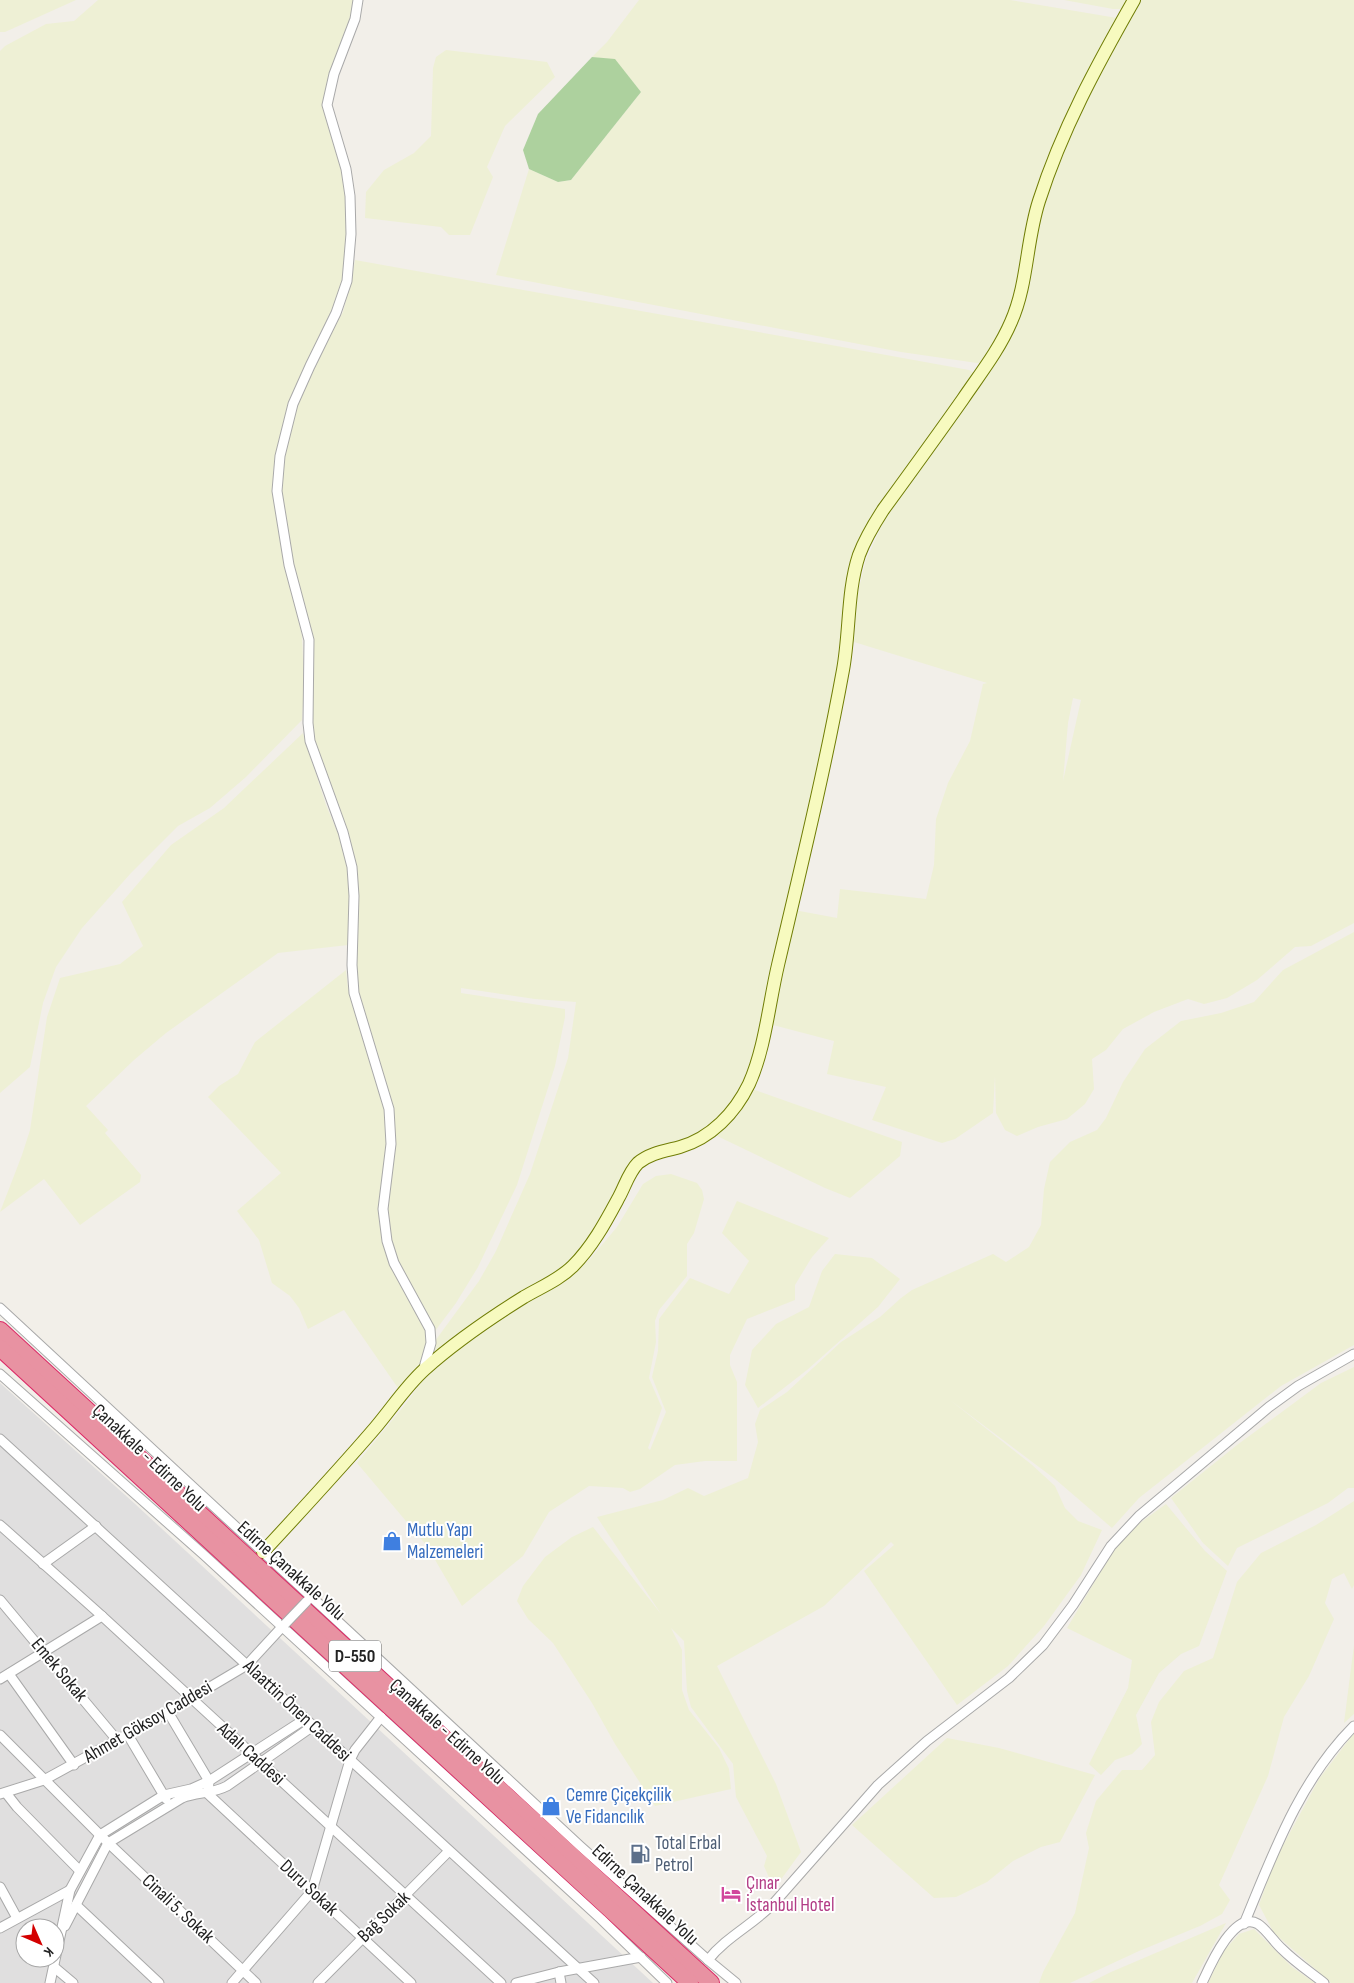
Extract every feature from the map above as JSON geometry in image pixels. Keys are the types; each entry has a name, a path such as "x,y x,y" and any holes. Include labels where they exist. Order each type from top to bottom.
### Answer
{"highway":[{"name":"Edirne Çanakkale Yolu","path":"0,1330 210,1524 320,1614 651,1919 711,1983"},
{"name":"Çanakkale - Edirne Yolu","path":"0,1348 286,1622 690,1983"}],"street":[{"path":"358,0 354,25 334,74 327,105 346,169 350,196 351,234 348,274 336,313 302,381 288,418 280,456 277,491 289,565 309,640 308,723 310,741 343,832 352,867 354,896 352,965 354,993 389,1109 391,1144 383,1209 387,1241 399,1274 423,1312 430,1329 431,1343 423,1371"},
{"path":"263,1552 377,1426 423,1371 494,1317 566,1272 585,1253 598,1234 635,1167 648,1156 692,1142 712,1130 732,1111 748,1085 758,1057 831,737 847,651 852,595 859,556 883,510 983,370 1007,330 1020,298 1034,221 1050,166 1070,119 1092,75 1134,0"},
{"path":"0,1308 263,1552 320,1614"},
{"path":"708,1960 718,1948 759,1918 774,1903 878,1785 927,1741 992,1692 1026,1662 1063,1621 1110,1546 1139,1516 1269,1407 1298,1386 1354,1354"},
{"path":"0,1374 286,1622 381,1717 667,1983"},
{"name":"Alaattin Önen Caddesi","path":"0,1439 594,1983"},
{"path":"163,1481 182,1478"},
{"path":"210,1524 231,1523"},
{"name":"Adalı Caddesi","path":"0,1525 102,1616 190,1699 501,1983"},
{"path":"43,1564 96,1526"},
{"name":"Emek Sokak","path":"0,1600 117,1740"},
{"name":"Ahmet Göksoy Caddesi","path":"3,1793 44,1780 74,1765 247,1665 307,1601"},
{"path":"0,1679 45,1653 102,1616"},
{"path":"9,1674 74,1765"},
{"path":"168,1712 209,1781 208,1794"},
{"path":"232,1983 312,1891 350,1760 355,1750 381,1717"},
{"path":"64,1918 70,1890 100,1835 164,1795 191,1789 209,1781 305,1719"},
{"path":"65,1926 108,1843 169,1805 192,1794 208,1794 227,1786 313,1726"},
{"path":"1244,1924 1284,1828 1297,1802 1322,1763 1354,1726"},
{"name":"Cinali 5. Sokak","path":"0,1735 108,1843 256,1983"},
{"path":"128,1735 169,1805"},
{"path":"3,1793 80,1871"},
{"name":"Duru Sokak","path":"208,1794 411,1983"},
{"name":"Bağ Sokak","path":"318,1983 449,1851"},
{"path":"0,1887 17,1918 70,1890"},
{"path":"76,1905 159,1983"},
{"path":"0,1928 15,1919"},
{"path":"651,1919 708,1960 736,1983"},
{"path":"1202,1983 1226,1938 1234,1930 1252,1922 1260,1925 1283,1950 1324,1983"},
{"path":"516,1983 577,1968 641,1957"},
{"path":"50,1983 54,1968"},
{"path":"55,1968 73,1983"},
{"path":"559,1972 561,1983"}],"shaded area":[{"path":"0,1383 134,1503 653,1983 0,1983"}],"green space":[{"path":"0,0 76,0 5,32 0,32"},
{"path":"98,0 355,0 354,11 324,94 323,105 343,172 346,190 348,220 345,273 334,311 305,367 285,416 273,471 280,542 302,636 304,685 302,720 246,777 210,808 178,826 131,873 82,928 56,967 43,1003 30,1067 0,1093 0,51 5,46 46,24 74,21"},
{"path":"639,0 1010,0 1117,18 1071,110 1017,300 984,364 901,352 496,275 529,169 558,182 571,180 641,92 615,60 592,57 607,42"},
{"path":"1064,0 1130,0 1125,9 1113,9"},
{"path":"1137,0 1354,0 1354,923 1311,946 1295,947 1257,980 1227,998 1204,1004 1188,999 1154,1012 1123,1029 1106,1050 1092,1059 1094,1089 1085,1104 1067,1119 1038,1127 1017,1136 1005,1130 996,1113 995,1076 993,1113 955,1139 942,1143 872,1120 886,1087 827,1074 834,1041 773,1025 794,910 837,918 840,889 926,899 934,865 936,819 948,783 970,741 983,684 987,683 854,642 856,600 866,560 886,516 1002,347 1064,139","holes":["1073,698 1081,700 1063,781 1068,723"]},
{"path":"446,50 547,62 555,77 505,126 487,167 493,177 470,235 449,235 441,227 365,218 366,192 384,170 414,153 431,136 433,68 436,57"},
{"path":"592,57 615,59 641,92 571,180 558,182 529,169 523,150 538,114"},
{"path":"355,260 969,370 974,373 878,509 843,634 833,697 750,1071 728,1111 700,1134 649,1152 586,1245 563,1269 428,1362 435,1341 479,1281 496,1251 530,1174 568,1058 576,1002 535,999 461,988 461,993 565,1009 565,1017 555,1066 517,1185 478,1267 456,1303 435,1331 393,1248 386,1206 395,1138 393,1106 359,999 356,983 356,893 312,731 312,635 296,578 280,489 290,427 300,396 315,362 343,312"},
{"path":"303,733 326,805 340,838 348,868 350,895 348,945 278,953 166,1033 134,1060 86,1106 108,1130 105,1133 141,1175 140,1182 80,1225 44,1179 0,1212 30,1130 47,1017 60,978 120,964 143,946 122,902 171,845 224,808"},
{"path":"1354,932 1354,1345 1281,1386 1139,1498 1112,1528 1055,1479 950,1400 1031,1464 1055,1486 1065,1508 1078,1521 1102,1530 1081,1575 1044,1626 1008,1666 957,1705 864,1571 894,1545 891,1542 824,1606 717,1666 776,1784 801,1852 774,1889 764,1866 767,1856 736,1797 733,1764 691,1707 687,1691 684,1641 671,1628 682,1650 682,1690 689,1710 719,1748 729,1769 731,1789 655,1806 553,1643 528,1619 517,1601 523,1586 545,1557 572,1537 593,1527 661,1614 597,1517 663,1500 688,1488 704,1496 748,1478 758,1442 755,1424 760,1410 787,1392 841,1342 880,1317 912,1290 993,1254 1006,1262 1029,1247 1041,1225 1044,1189 1050,1162 1070,1142 1097,1130 1106,1118 1123,1082 1145,1049 1181,1021 1221,1013 1254,1002 1283,970"},
{"path":"346,970 348,988 383,1099 387,1120 388,1142 380,1197 379,1221 383,1242 393,1271 428,1332 427,1345 420,1368 400,1391 344,1310 308,1329 299,1308 290,1296 272,1283 259,1240 237,1211 281,1173 208,1097 219,1086 238,1074 255,1042"},
{"path":"752,1089 902,1142 900,1156 850,1198 825,1188 715,1135 738,1116"},
{"path":"671,1174 697,1183 702,1190 704,1199 694,1233 687,1244 687,1276 659,1310 655,1321 656,1342 649,1378 662,1408 648,1448 650,1450 666,1412 652,1377 658,1351 659,1319 690,1278 729,1294 749,1261 722,1233 737,1201 829,1238 812,1257 795,1285 795,1300 747,1319 730,1355 730,1365 737,1382 737,1461 705,1461 675,1465 640,1489 630,1492 623,1488 589,1486 549,1512 523,1556 462,1606 427,1546 357,1463 408,1401 426,1375 445,1358 510,1312 565,1281 590,1259 617,1227 643,1184 656,1176"},
{"path":"835,1254 872,1258 900,1279 878,1307 807,1370 758,1408 745,1385 752,1350 776,1324 809,1307 822,1271"},
{"path":"1354,1367 1354,1488 1348,1488 1328,1503 1237,1548 1228,1566 1203,1543 1171,1498 1237,1445 1321,1383"},
{"path":"1354,1501 1354,1585 1352,1589 1344,1573 1332,1579 1325,1603 1334,1619 1309,1676 1284,1717 1268,1776 1219,1885 1230,1900 1222,1914 1200,1926 1139,1951 1070,1983 1039,1983 1075,1913 1089,1848 1086,1833 1096,1801 1122,1770 1142,1770 1155,1755 1151,1722 1159,1702 1184,1671 1213,1658 1237,1582 1261,1553 1316,1525"},
{"path":"1166,1504 1205,1551 1227,1571 1199,1646 1181,1654 1159,1673 1136,1715 1142,1744 1132,1754 1115,1760 1101,1775 1089,1764 1128,1688 1132,1660 1067,1628 1122,1536"},
{"path":"1354,1645 1354,1714 1344,1723"},
{"path":"1354,1733 1354,1983 1331,1983 1274,1933 1259,1905 1274,1862 1319,1779"},
{"path":"947,1738 999,1748 1095,1775 1060,1842 1041,1847 1013,1861 987,1882 956,1897 934,1898 852,1825"},
{"path":"1226,1923 1192,1983 1089,1983 1111,1972"},
{"path":"1254,1929 1292,1967 1315,1983 1208,1983 1223,1952 1239,1934"}],"place":[{"name":"Mutlu Yapı Malzemeleri","path":"392,1541"},
{"name":"Cemre Çiçekçilik Ve Fidancılık","path":"551,1806"},
{"name":"Total Erbal Petrol","path":"640,1854"},
{"name":"Çınar İstanbul Hotel","path":"731,1894"}]}
